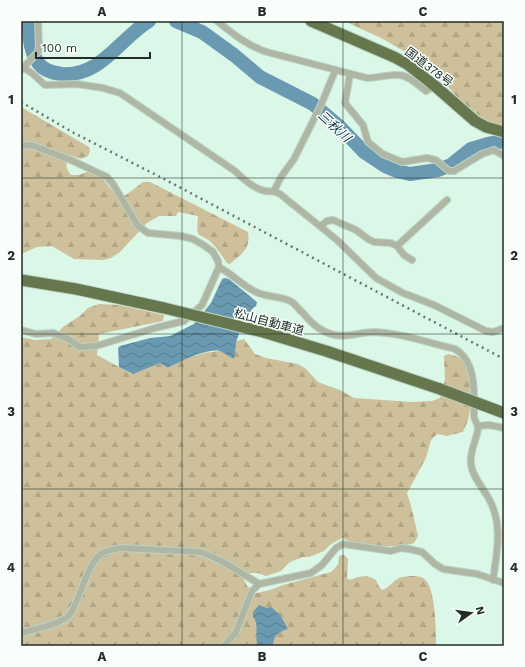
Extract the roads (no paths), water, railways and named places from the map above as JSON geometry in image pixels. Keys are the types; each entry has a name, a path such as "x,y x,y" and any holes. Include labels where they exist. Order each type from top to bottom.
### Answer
{"highway":[{"name":"国道378号","path":"311,21 407,64 475,121 486,127 504,132"},
{"name":"松山自動車道","path":"21,280 76,289 164,308 263,332 326,351 440,389 504,413"}],"street":[{"path":"22,69 38,52 40,46 38,21"},
{"path":"217,21 255,49 335,71 367,78 399,75 407,77 426,91 435,86"},
{"path":"22,69 30,70 32,75 45,85 77,84 104,88 120,93 235,171 244,179 264,191 274,191 280,194 321,226 376,278 403,293 434,305 486,331 493,332 504,328"},
{"path":"274,191 281,176 294,159 321,105 335,71"},
{"path":"350,74 345,102 363,125 368,142 383,154 402,162 427,158 436,160 449,171 454,171 482,154 494,150 504,156"},
{"path":"21,147 34,146 74,161 102,174 113,184 138,226 148,233 180,236 193,239 213,252 218,261 219,267 202,305 184,321 96,346 80,347 68,339 53,333 36,334 21,330"},
{"path":"397,246 447,200"},
{"path":"321,226 328,221 333,220 356,230 374,242 391,242 397,246 404,255 412,260"},
{"path":"219,267 235,276 253,291 263,295 284,298 294,303 311,324 321,330 336,335 346,336 368,332 387,334 455,349 462,354 467,360 471,370 474,393 474,418 478,426 470,459 471,465 477,480 501,523 493,580"},
{"path":"478,426 489,425 504,428"},
{"path":"224,646 236,632 252,591 258,584 311,573 322,565 336,548 343,544 391,551 401,548 422,552 443,569 477,574 504,583"},
{"path":"21,633 50,625 69,615 80,595 93,562 101,554 109,550 122,548 200,552 224,562 258,584"}],"water":[{"path":"222,279 229,279 257,302 256,306 247,317 239,334 234,359 220,351 214,351 193,356 168,368 160,363 133,374 119,367 118,348 120,346 150,338 170,336 194,324 211,303"},
{"path":"259,605 267,608 271,607 281,617 288,629 278,634 273,644 270,646 255,646 257,644 256,622 253,617 253,612"}],"waterway":[{"name":"三秋川","path":"29,21 31,46 38,63 47,70 62,74 88,70 109,55 128,37 149,21"},
{"name":"三秋川","path":"176,21 202,32 234,55 260,77 313,104 340,127 364,152 385,166 397,171 410,174 438,170 451,165 471,149 504,141"}],"railway":[{"path":"21,102 74,133 504,359"}]}
